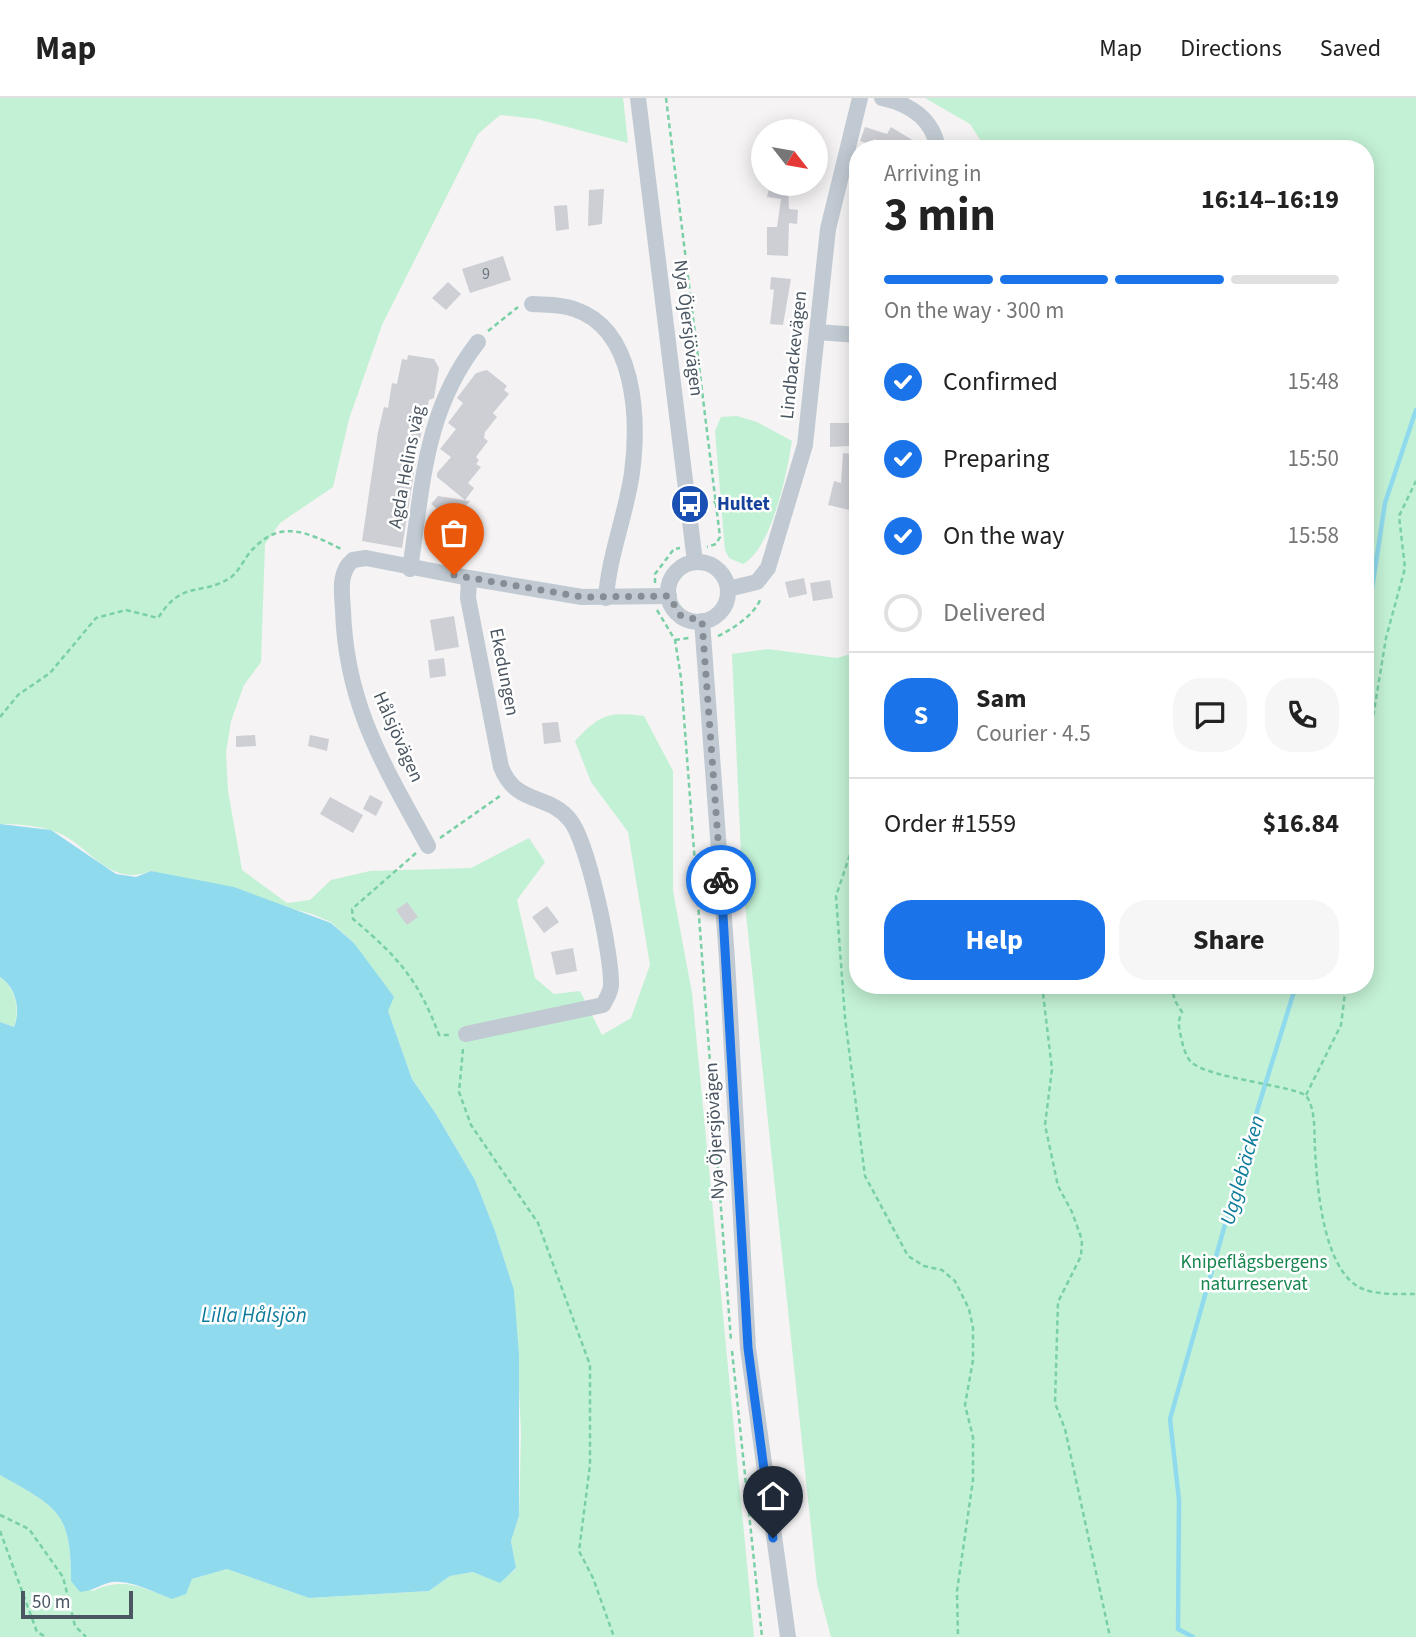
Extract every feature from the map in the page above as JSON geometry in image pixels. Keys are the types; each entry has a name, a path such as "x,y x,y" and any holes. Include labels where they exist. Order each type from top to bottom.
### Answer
{"street":[{"name":"Nya Öjersjövägen","path":"638,98 695,555"},
{"name":"Lindbackevägen","path":"850,140 860,98"},
{"path":"883,98 900,102 921,115 934,140"},
{"name":"Lindbackevägen","path":"757,582 768,568 805,445 828,229 849,143"},
{"path":"532,304 576,309 594,319 614,340 629,379 634,425 632,472 611,559 606,598"},
{"path":"817,332 849,334"},
{"name":"Agda Helins väg","path":"410,569 424,476 439,406 461,363 478,342"},
{"path":"353,560 366,558 410,569 547,593 606,598 662,597 680,615 702,621 721,611 728,590 717,569 695,555 675,573 662,597"},
{"name":"Hålsjövägen","path":"353,560 342,576 344,646 350,675 361,716 380,759 429,846"},
{"name":"Ekedungen","path":"469,578 468,598 501,766 512,788"},
{"path":"728,590 757,582"},
{"name":"Nya Öjersjövägen","path":"702,621 727,960 748,1348 788,1637"},
{"path":"466,1034 603,1005 611,987 596,890 571,821 558,810 512,788"}],"path":[{"path":"666,98 720,537 716,544 695,555 674,549 656,574 662,597 657,610 675,640 681,678 732,1355 762,1637"},
{"path":"478,342 511,310 532,304"},
{"path":"1374,712 1386,639 1405,568 1399,516 1416,481"},
{"path":"705,503 716,502"},
{"path":"0,717 18,695 50,673 96,618 126,610 158,618 172,597 231,577 254,548 274,533 299,530 338,547 353,560"},
{"path":"718,636 730,630 759,605 762,595 757,582"},
{"path":"675,640 696,638"},
{"path":"512,788 429,846 405,859 352,909 353,919 405,970 425,996 439,1035 466,1034 458,1092 471,1125 538,1223 590,1365 590,1465 579,1552 593,1577 614,1637"},
{"path":"849,858 836,896 845,1018 865,1176 908,1256 924,1266 942,1270 955,1281 969,1309 973,1328 973,1360 965,1405 973,1437 974,1480 957,1591 958,1637"},
{"path":"1043,994 1052,1069 1045,1125 1058,1185 1076,1219 1082,1249 1058,1302 1055,1403 1065,1429 1110,1637"},
{"path":"1173,994 1182,1012 1178,1022 1183,1048 1191,1061 1247,1082 1299,1090 1306,1095 1313,1113 1320,1212 1328,1230 1331,1252 1342,1271 1362,1289 1416,1294"},
{"path":"1306,1095 1340,1026 1345,994"},
{"path":"0,1515 29,1529 63,1577 75,1626 86,1637"},
{"path":"0,1531 37,1632 46,1637"}],"green space":[{"path":"0,98 623,98 628,143 537,119 500,115 478,134 382,325 349,419 333,487 280,523 265,544 261,662 244,685 231,721 226,752 228,791 242,870 287,903 310,900 331,880 370,871 471,868 529,838 545,862 517,900 535,978 554,994 580,991 602,1035 631,1018 650,965 628,832 591,782 575,741 591,725 605,717 621,714 644,716 673,771 673,891 692,993 754,1637 0,1637 0,1475 36,1496 57,1514 64,1525 68,1540 71,1581 93,1591 114,1584 124,1584 172,1599 192,1579 227,1569 309,1598 429,1591 450,1576 473,1572 500,1582 516,1569 511,1541 519,1516 521,1432 514,1290 495,1231 475,1180 412,1079 373,970 354,943 331,922 312,914 151,871 135,875 121,874 109,869 64,835 38,827 0,824"},
{"name":"Knipeflågsbergens naturreservat","path":"925,98 1416,98 1416,1637 831,1637 817,1584 742,876 732,654 768,649 837,658 849,654 849,994 1374,994 1374,140 980,140 970,124"},
{"path":"737,416 757,422 792,441 782,490 770,526 762,543 743,564 729,558 725,550 715,431 721,417"},
{"path":"0,977 10,987 15,1000 17,1014 14,1027 0,1022"}],"water":[{"name":"Lilla Hålsjön","path":"0,824 51,830 116,874 136,877 151,871 234,887 331,923 354,943 394,997 388,1011 412,1079 475,1180 514,1290 519,1355 519,1516 511,1541 516,1568 500,1583 473,1572 450,1576 429,1591 309,1598 227,1569 192,1579 186,1594 172,1599 120,1582 80,1592 71,1581 68,1540 64,1525 57,1514 36,1496 0,1475 0,1022 14,1027 17,1006 10,987 0,977"}],"building":[{"path":"865,127 887,134 891,127 912,140 874,139 860,140"},
{"path":"604,189 602,224 588,226 589,190"},
{"path":"788,196 789,209 798,210 797,224 789,223 788,256 767,255 767,227 777,227 781,199 767,197"},
{"path":"567,205 569,229 556,231 554,206"},
{"path":"503,256 511,280 470,293 462,269"},
{"path":"771,277 791,279 783,325 770,324 774,290 770,289"},
{"path":"448,282 461,294 446,310 432,298"},
{"path":"408,355 434,359 439,368 434,398 429,400 418,448 402,548 362,541 384,407 388,408 392,383 397,384 402,359 407,360"},
{"path":"487,370 507,386 504,390 509,394 493,413 497,417 485,432 484,438 488,441 476,457 479,460 476,464 481,467 468,483 474,488 465,500 437,477 437,473 451,457 440,449 456,429 448,423 463,403 457,398 476,373"},
{"path":"830,423 849,423 849,446 830,447"},
{"path":"843,453 849,454 849,510 828,505 834,481 841,483"},
{"path":"438,496 470,501 462,510 469,516 466,520 471,524 459,538 467,545 457,557 428,533 444,515 431,504"},
{"path":"804,578 807,594 789,598 785,582"},
{"path":"830,580 833,598 813,601 810,583"},
{"path":"454,616 459,647 435,651 430,620"},
{"path":"444,658 446,676 430,678 428,660"},
{"path":"558,722 561,742 544,744 542,723"},
{"path":"255,735 256,746 236,747 236,736"},
{"path":"310,735 329,739 327,751 308,746"},
{"path":"370,795 383,802 376,816 363,809"},
{"path":"330,797 363,815 353,833 320,814"},
{"path":"407,902 418,917 407,925 396,910"},
{"path":"547,906 559,922 544,933 532,917"},
{"path":"573,948 577,971 556,975 551,952"}],"waterway":[{"name":"Ugglebäcken","path":"1374,576 1385,503 1416,410"},
{"name":"Ugglebäcken","path":"1193,1637 1178,1629 1179,1500 1170,1419 1293,994"}],"way so far":[{"path":"454,575 582,597 669,596 680,615 694,621 702,621 721,880"}],"place":[{"name":"Hultet","path":"690,504"}],"route":[{"path":"721,880 748,1348 773,1538"}]}
